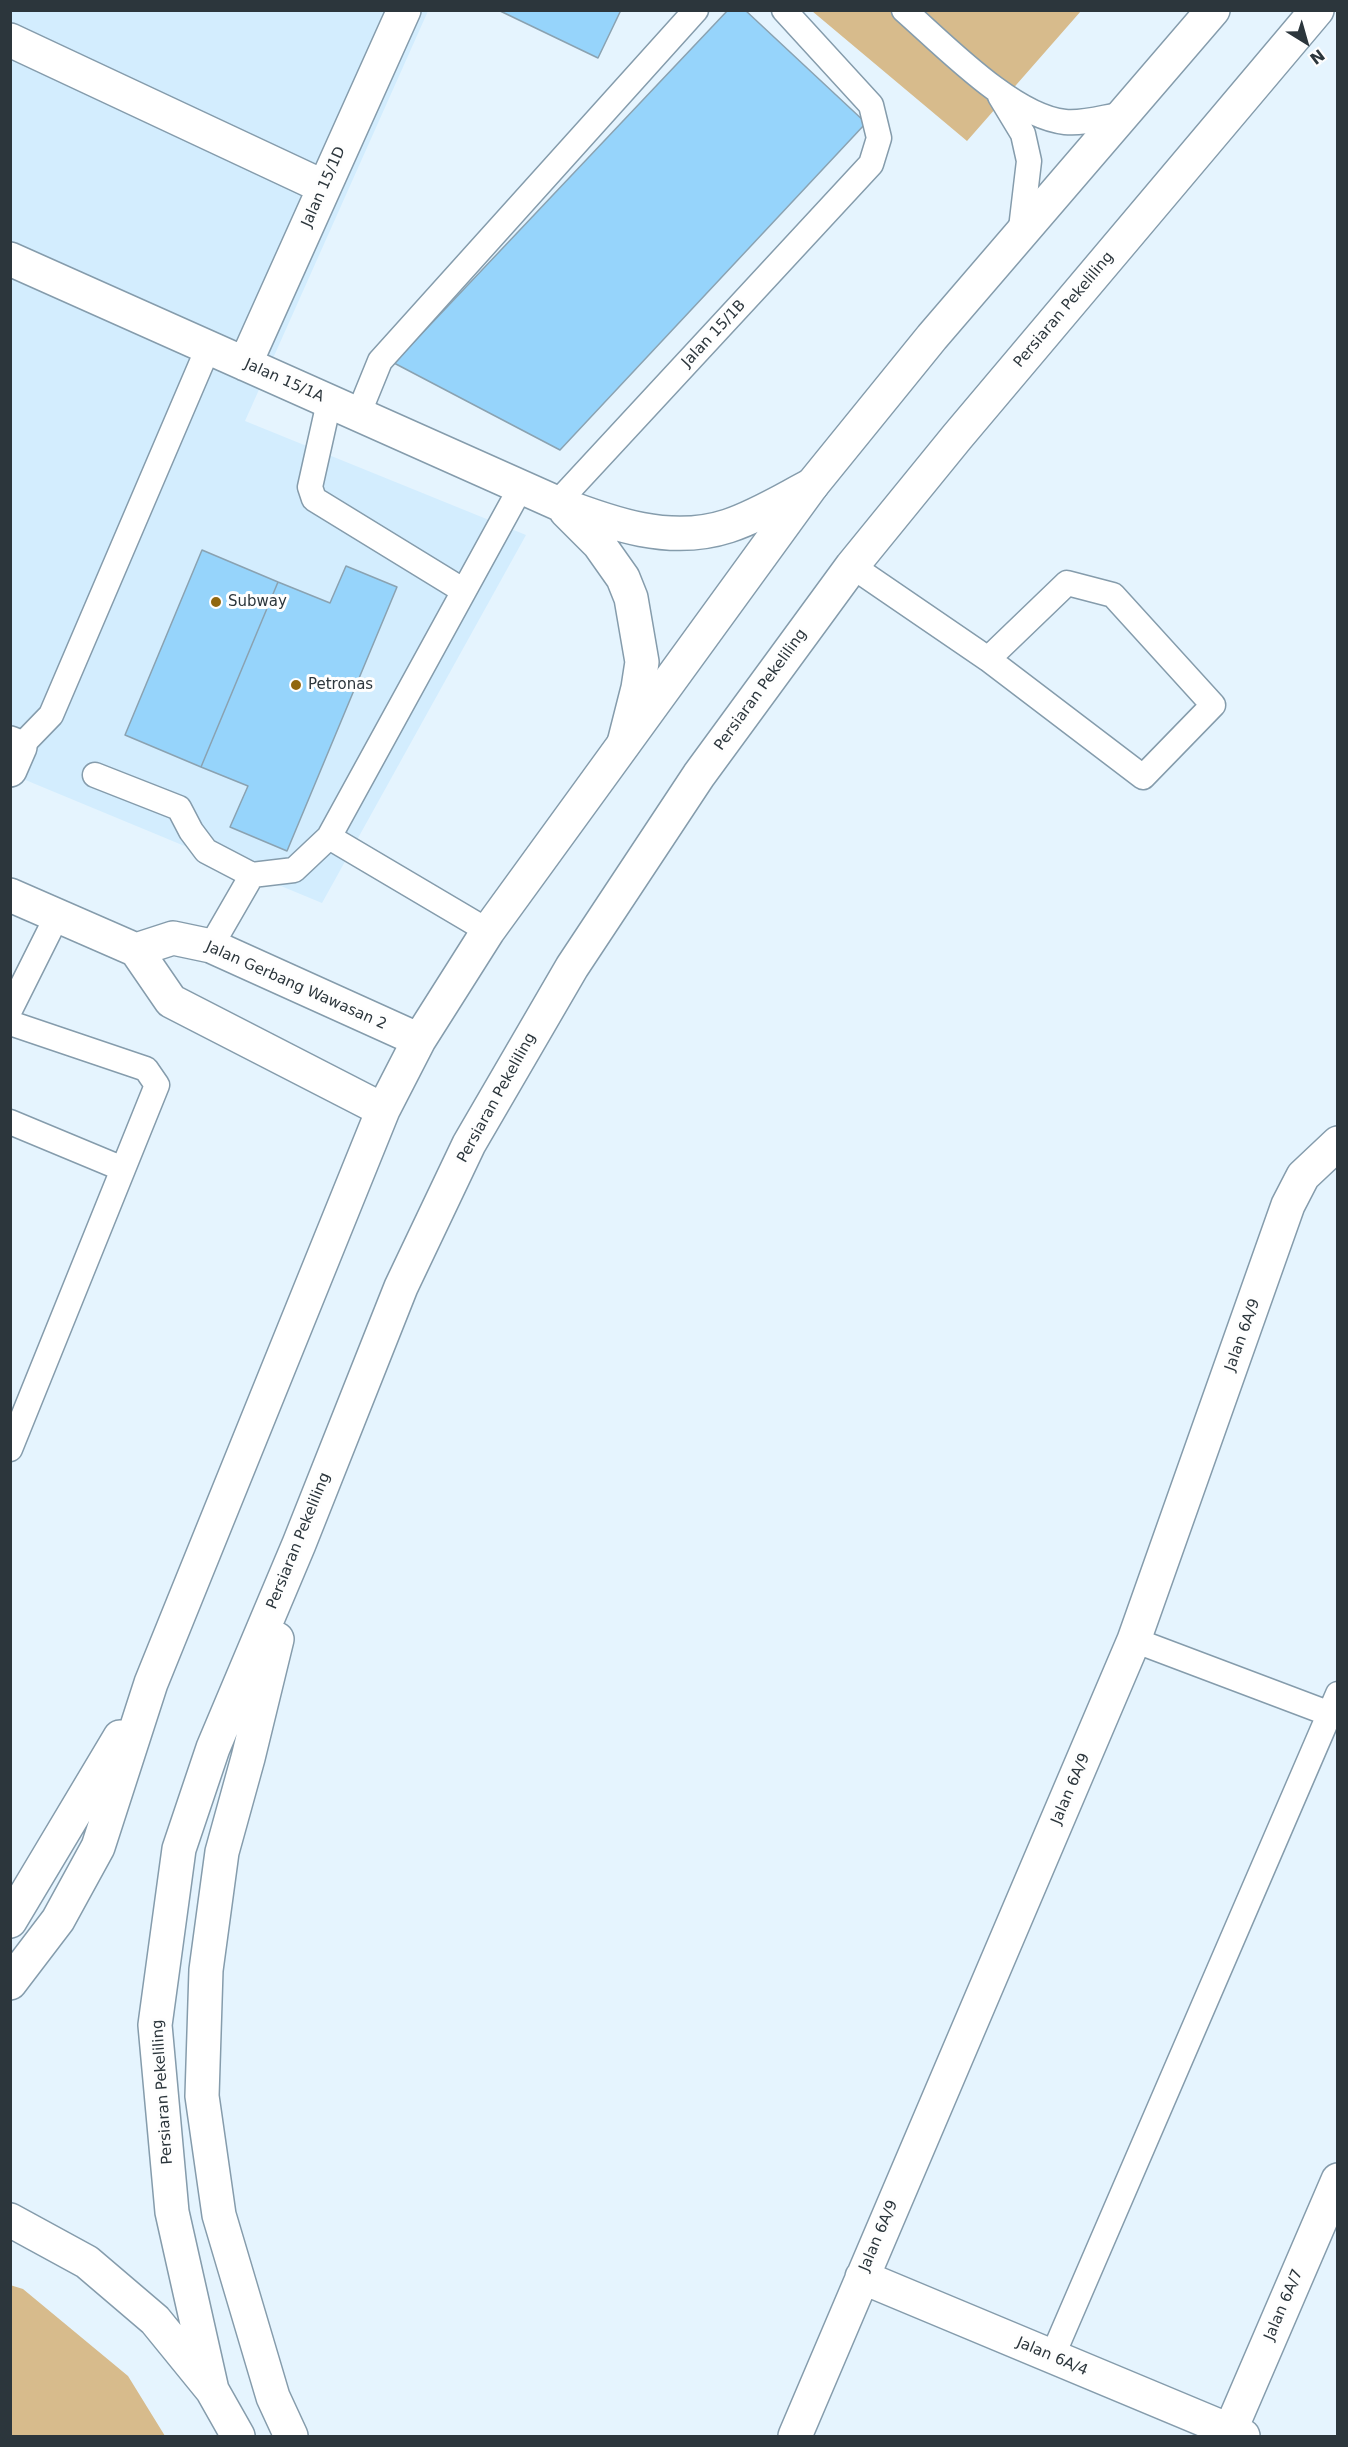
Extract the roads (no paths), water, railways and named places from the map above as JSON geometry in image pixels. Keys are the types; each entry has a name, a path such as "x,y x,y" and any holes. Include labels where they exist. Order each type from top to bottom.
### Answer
{"main road":[{"name":"Jalan 15/1D","path":"245,364 404,10"},
{"path":"10,1983 58,1920 99,1847 151,1683 383,1110 419,1040 488,931 812,485 932,337 1213,10"},
{"name":"Persiaran Pekeliling","path":"212,2390 172,2212 155,2025 179,1849 213,1748 299,1544 401,1287 469,1143 572,967 699,775 852,566 964,428 1317,10"},
{"path":"10,40 324,187"},
{"name":"Jalan 15/1A","path":"10,260 557,503 598,519 637,530 701,533 729,526 812,485"},
{"name":"Jalan 15/1A","path":"557,503 599,544 623,578 631,598 642,662 638,688 622,747"},
{"path":"10,895 136,950 171,1001 383,1110"},
{"name":"Jalan Gerbang Wawasan 2","path":"136,950 173,938 211,946 419,1040"},
{"name":"Jalan 6A/9","path":"795,2436 1134,1640 1288,1205 1303,1176 1338,1143"},
{"path":"291,2436 273,2397 219,2215 202,2096 206,1970 222,1852 248,1758 299,1544"},
{"path":"10,1921 151,1683"},
{"name":"Jalan 6A/7","path":"1236,2434 1338,2180"},
{"path":"10,2220 87,2262 147,2312 212,2390 238,2436"},
{"name":"Jalan 6A/4","path":"862,2277 1236,2434"}],"lane":[{"path":"464,591 314,499 310,487 344,408 381,360 696,10"},
{"name":"Jalan 15/1B","path":"557,503 871,164 879,138 871,105 784,10"},
{"path":"904,10 993,87 1024,109 1052,120 1077,123 1124,114"},
{"path":"993,87 1023,134 1029,161 1020,237"},
{"path":"14,753 51,715 208,348"},
{"path":"95,775 179,808 191,831 206,851 252,875 294,870 329,837 521,487"},
{"path":"852,566 988,660 1143,777 1213,705 1113,595 1067,583 988,660"},
{"path":"329,837 488,931"},
{"path":"211,946 252,875"},
{"path":"10,1010 57,916"},
{"path":"10,1023 146,1069 157,1085 123,1169 22,1394 10,1449"},
{"path":"10,1122 123,1169"},
{"path":"1052,2357 1335,1708 1134,1640"}],"place":[{"name":"Subway","path":"216,602"},
{"name":"Petronas","path":"296,685"}]}
